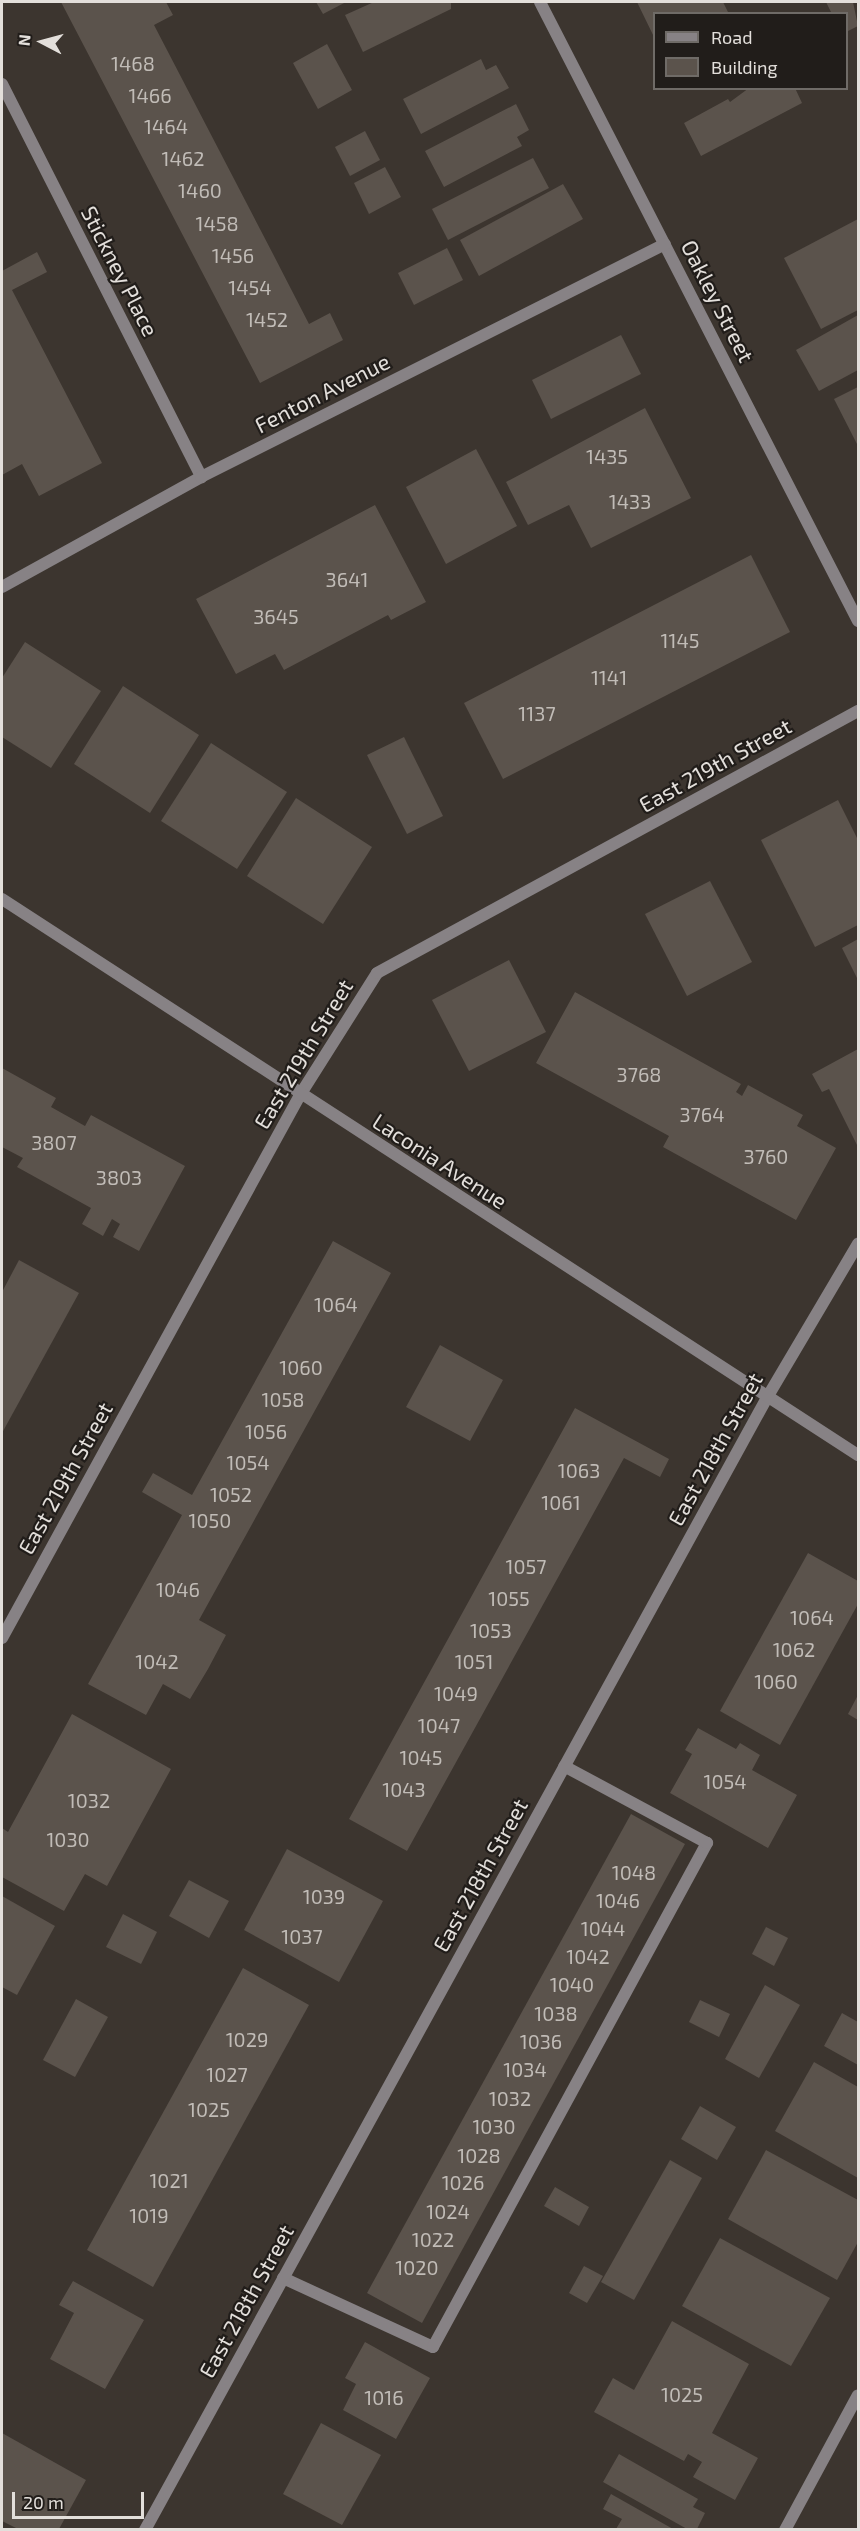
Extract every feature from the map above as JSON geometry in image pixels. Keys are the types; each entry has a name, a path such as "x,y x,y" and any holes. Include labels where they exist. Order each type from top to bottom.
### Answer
{"street":[{"name":"Oakley Street","path":"540,2 858,621"},
{"name":"Stickney Place","path":"2,84 201,477"},
{"name":"Fenton Avenue","path":"2,587 201,477 665,244"},
{"name":"East 219th Street","path":"2,1638 300,1095 377,973 858,711"},
{"name":"Laconia Avenue","path":"2,899 300,1095 858,1455"},
{"name":"East 218th Street","path":"145,2529 768,1396 858,1244"},
{"path":"283,2278 433,2347 707,1843 564,1766"},
{"path":"785,2529 858,2395"}],"building":[{"path":"61,2 166,2 173,15 154,25 309,324 330,313 343,340 260,383"},
{"path":"316,2 346,2 323,14"},
{"path":"374,2 451,2 451,9 363,52 345,15"},
{"path":"637,2 723,2 728,12 653,12 653,35"},
{"path":"826,2 853,2 858,26 848,31 848,12 831,12"},
{"path":"327,44 352,90 318,109 293,63"},
{"path":"481,59 486,70 496,65 509,88 421,134 403,99"},
{"path":"746,90 796,90 802,103 701,156 684,123 728,99 730,102"},
{"path":"516,104 529,130 517,137 522,146 444,187 425,151"},
{"path":"365,131 380,160 350,176 335,147"},
{"path":"533,158 549,188 448,240 432,209"},
{"path":"385,167 401,197 369,214 354,183"},
{"path":"563,184 583,219 479,276 460,240"},
{"path":"858,219 858,310 821,329 784,258"},
{"path":"447,248 463,280 414,305 398,273"},
{"path":"37,252 47,272 12,290 102,463 39,496 22,464 2,475 2,271"},
{"path":"858,315 858,370 819,391 796,350"},
{"path":"621,335 641,374 551,419 532,380"},
{"path":"858,387 858,446 834,399"},
{"path":"645,408 691,498 591,548 569,505 528,525 506,482"},
{"path":"476,449 517,526 446,564 406,487"},
{"path":"375,505 426,602 391,620 388,615 284,670 275,654 236,674 196,599"},
{"path":"751,555 790,632 503,779 464,703"},
{"path":"25,642 101,691 51,768 2,737 2,678"},
{"path":"123,686 199,735 150,813 74,764"},
{"path":"404,737 443,816 407,834 367,755"},
{"path":"211,743 287,792 237,869 161,821"},
{"path":"296,798 372,847 323,924 247,876"},
{"path":"838,800 858,840 858,925 815,947 761,840"},
{"path":"710,881 752,962 687,996 645,914"},
{"path":"858,939 858,980 842,948"},
{"path":"509,960 546,1032 469,1071 432,1000"},
{"path":"575,992 741,1084 736,1092 742,1096 748,1085 803,1115 797,1126 836,1148 796,1220 663,1147 669,1136 536,1063"},
{"path":"858,1049 858,1147 829,1089 822,1092 812,1074"},
{"path":"2,1068 56,1098 51,1107 85,1126 91,1115 185,1166 139,1251 113,1237 120,1224 112,1219 103,1236 82,1224 91,1208 17,1167 23,1158 2,1147"},
{"path":"333,1241 391,1273 199,1620 226,1635 208,1669 190,1699 163,1684 146,1715 88,1684 182,1515 142,1492 153,1473 192,1495"},
{"path":"19,1260 79,1293 2,1433 2,1292"},
{"path":"440,1345 503,1380 470,1441 406,1407"},
{"path":"575,1408 669,1459 660,1477 624,1458 407,1851 349,1819"},
{"path":"808,1553 858,1581 858,1604 780,1745 720,1711"},
{"path":"858,1695 858,1720 848,1714"},
{"path":"72,1714 171,1769 107,1886 85,1874 64,1911 2,1877 2,1828 8,1832"},
{"path":"698,1728 736,1749 740,1743 760,1755 752,1770 797,1795 768,1848 670,1793 692,1754 685,1750"},
{"path":"631,1814 685,1844 422,2323 367,2293"},
{"path":"287,1849 383,1901 339,1982 244,1930"},
{"path":"189,1880 229,1901 209,1938 169,1916"},
{"path":"2,1896 55,1926 17,1995 2,1987"},
{"path":"123,1914 157,1932 141,1964 106,1947"},
{"path":"766,1927 788,1938 774,1966 752,1954"},
{"path":"243,1968 309,2005 153,2287 87,2250"},
{"path":"765,1985 800,2005 759,2078 725,2059"},
{"path":"76,1999 108,2017 75,2077 43,2060"},
{"path":"700,2000 730,2014 719,2037 689,2022"},
{"path":"842,2013 858,2022 858,2065 824,2046"},
{"path":"814,2062 858,2087 858,2178 775,2131"},
{"path":"700,2106 736,2127 717,2160 681,2139"},
{"path":"766,2150 858,2200 858,2242 837,2280 728,2219"},
{"path":"670,2160 702,2178 634,2300 601,2282"},
{"path":"555,2187 589,2207 579,2226 544,2206"},
{"path":"720,2238 830,2298 791,2366 682,2306"},
{"path":"584,2266 603,2276 587,2303 569,2293"},
{"path":"73,2281 144,2320 105,2389 50,2359 74,2313 59,2305"},
{"path":"672,2321 749,2364 712,2433 758,2458 735,2500 693,2477 702,2462 688,2454 684,2461 594,2412 613,2378 634,2390"},
{"path":"365,2342 430,2378 396,2439 343,2410 356,2384 345,2378"},
{"path":"321,2423 381,2455 342,2525 283,2494"},
{"path":"2,2433 86,2480 59,2529 18,2529 2,2521"},
{"path":"619,2454 698,2499 693,2507 705,2513 697,2529 687,2529 603,2482"},
{"path":"611,2494 673,2529 616,2529 622,2519 603,2509"}]}
